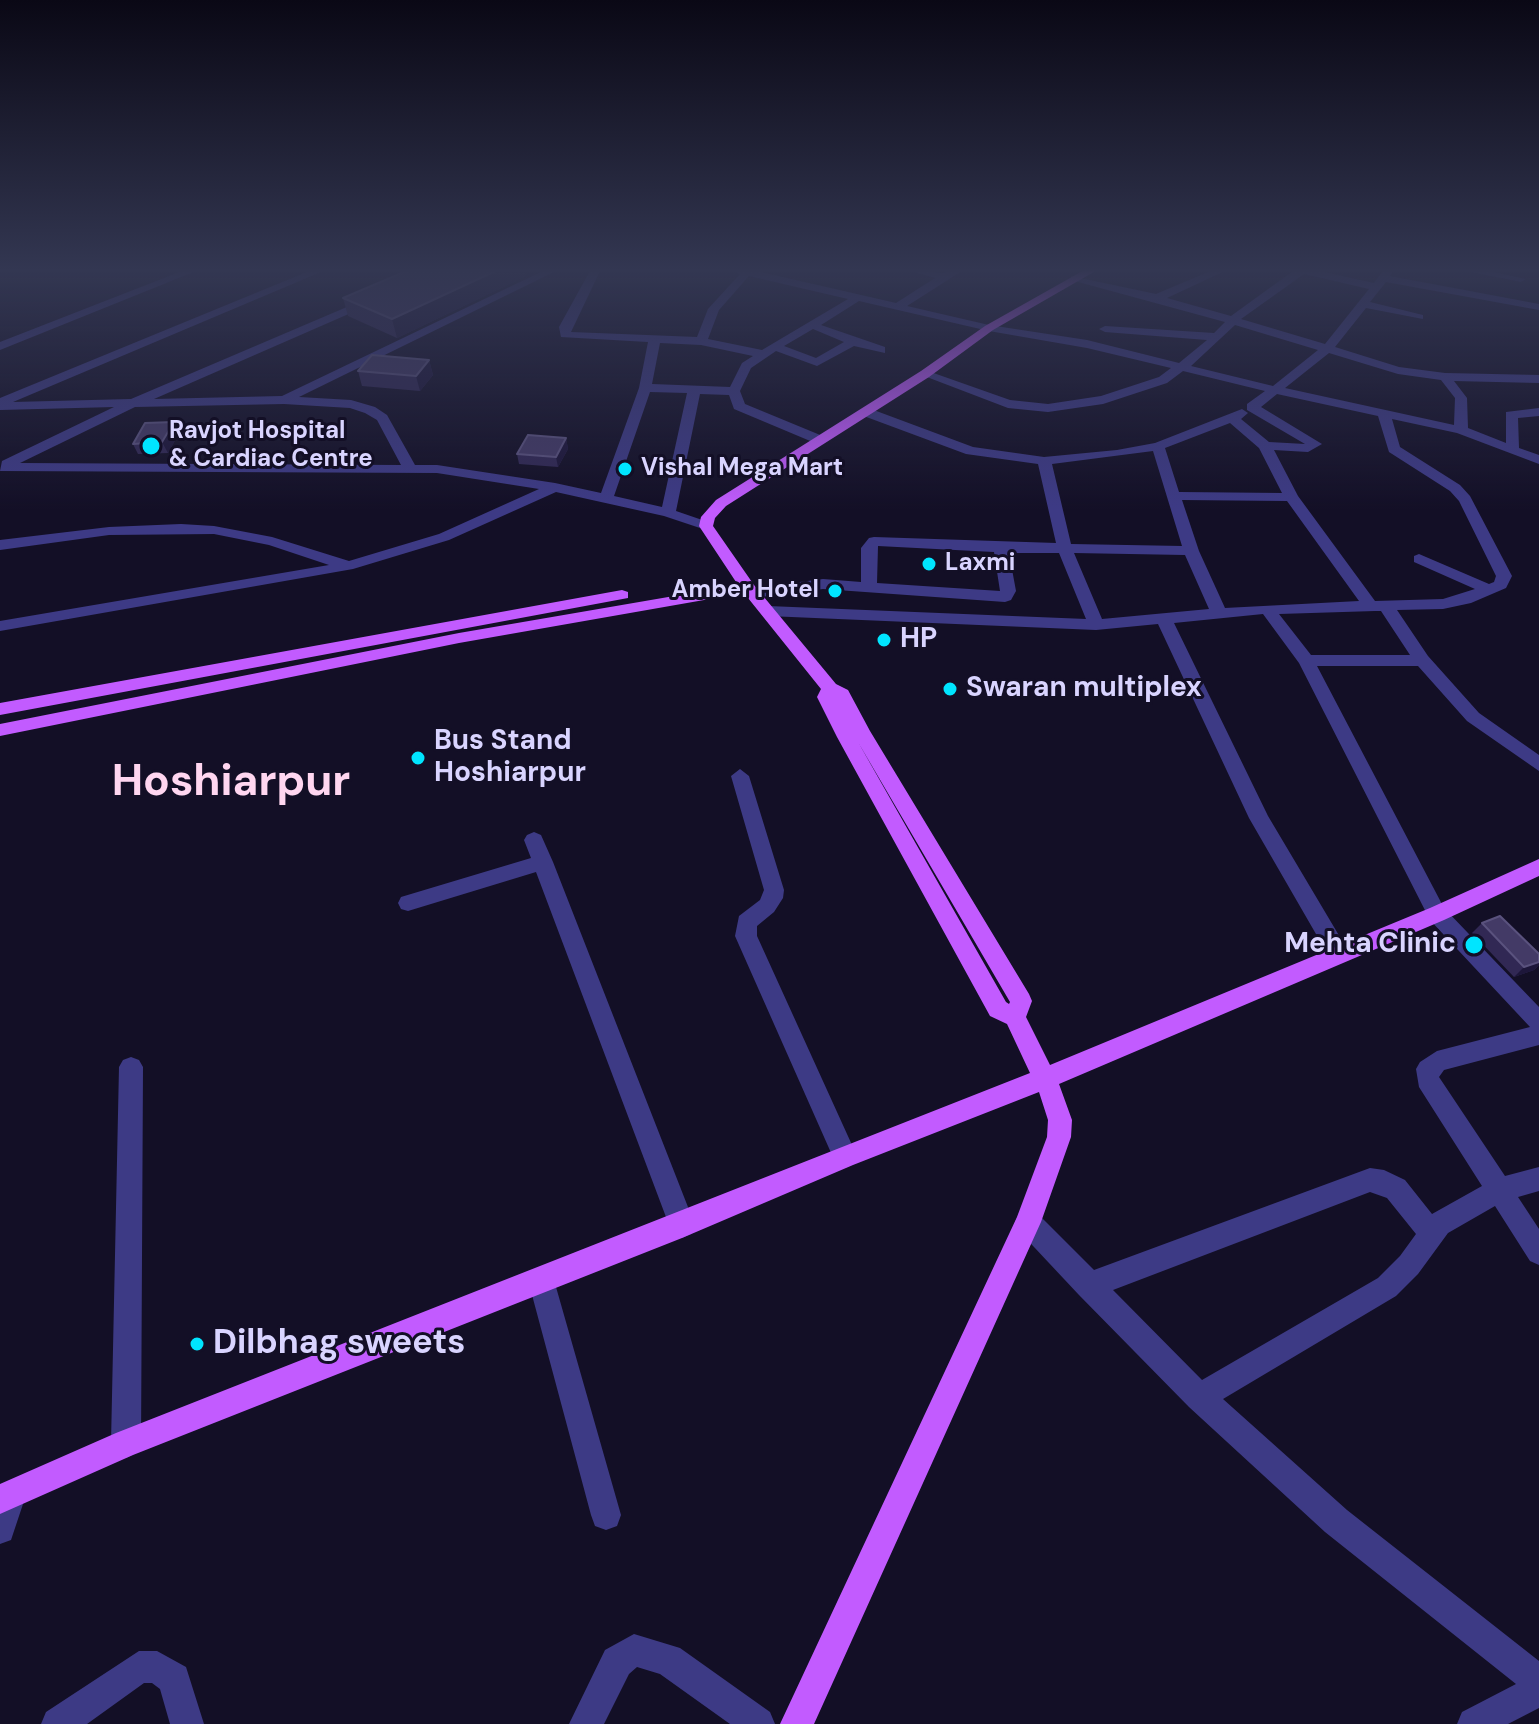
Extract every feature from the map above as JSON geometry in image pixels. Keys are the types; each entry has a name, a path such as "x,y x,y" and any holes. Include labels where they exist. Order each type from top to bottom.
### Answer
{"main road":[{"path":"797,1724 1028,1222 1059,1137 1060,1120 1056,1102 1015,1017 998,1009 846,737 826,697 830,688 747,585 706,526 708,517 721,503 959,349"},
{"path":"0,709 605,605 747,585"},
{"path":"0,730 605,605"},
{"path":"5,1497 126,1443 1044,1079 1437,914 1539,867"}],"street":[{"path":"0,404 131,349"},
{"path":"0,467 129,405 258,349"},
{"path":"284,400 389,349"},
{"path":"606,499 645,388 653,349"},
{"path":"741,349 762,354"},
{"path":"770,349 746,366 734,391 739,406 820,440"},
{"path":"782,349 817,362 840,349"},
{"path":"1110,349 1275,390 1461,430 1513,447 1539,460"},
{"path":"925,374 993,400 1048,408 1103,400 1143,388 1182,367 1202,349"},
{"path":"866,412 971,451 1044,461 1105,456 1158,446 1232,418 1252,407 1326,349"},
{"path":"1333,349 1398,370 1445,377 1539,379"},
{"path":"1445,377 1461,398 1461,430"},
{"path":"645,388 734,391"},
{"path":"668,513 694,390"},
{"path":"0,404 129,405 284,400 351,404 382,418 409,467"},
{"path":"1252,407 1315,444 1308,448 1265,446"},
{"path":"768,611 1096,625 1267,609 1379,607 1465,600 1500,585 1504,576 1465,499 1455,488 1394,449 1383,412"},
{"path":"1513,447 1511,415 1539,412"},
{"path":"1232,418 1265,446 1291,497 1422,660 1473,717 1539,764"},
{"path":"1158,446 1191,551 1219,613"},
{"path":"1044,461 1065,548 1096,625"},
{"path":"0,467 409,467 555,487 668,513 706,526"},
{"path":"0,626 348,566 444,537 555,487"},
{"path":"1176,496 1291,497"},
{"path":"0,545 109,531 181,528 272,541 348,566"},
{"path":"869,586 869,548 874,541 1001,548 1191,551"},
{"path":"747,585 869,586 1005,597 1008,591 1001,548"},
{"path":"1419,559 1488,589"},
{"path":"1267,609 1306,661 1437,914 1539,1022"},
{"path":"1164,619 1259,818 1339,954"},
{"path":"1306,661 1422,660"},
{"path":"740,776 774,890 767,906 746,922 746,936 845,1156"},
{"path":"534,840 682,1225"},
{"path":"408,903 543,862"},
{"path":"1539,1035 1437,1061 1428,1069 1427,1079 1539,1252"},
{"path":"126,1443 131,1067"},
{"path":"1199,1397 1387,1287 1409,1265 1431,1232 1452,1216 1499,1190 1539,1179"},
{"path":"1088,1286 1370,1180 1384,1182 1396,1189 1431,1232"},
{"path":"1028,1222 1199,1397 1336,1521 1539,1682"},
{"path":"541,1280 606,1515"},
{"path":"0,1529 5,1497"},
{"path":"586,1724 617,1662 634,1650 668,1660 758,1724"},
{"path":"58,1724 139,1667 157,1667 174,1679 187,1724"},
{"path":"1474,1724 1539,1690"}],"building":[{"path":"372,355 429,360 416,376 358,371"},
{"path":"174,422 162,442 133,444 145,423"},
{"path":"528,435 566,438 556,457 517,454"},
{"path":"1500,916 1539,954 1539,962 1524,967 1482,923"}],"place":[{"name":"Ravjot Hospital & Cardiac Centre","path":"151,446"},
{"name":"Vishal Mega Mart","path":"625,469"},
{"name":"Laxmi","path":"929,564"},
{"name":"Amber Hotel","path":"835,591"},
{"name":"HP","path":"884,640"},
{"name":"Swaran multiplex","path":"950,689"},
{"name":"Bus Stand Hoshiarpur","path":"418,758"},
{"name":"Mehta Clinic","path":"1474,945"},
{"name":"Dilbhag sweets","path":"197,1344"}],"district":[{"name":"Hoshiarpur","path":"231,783"}]}
